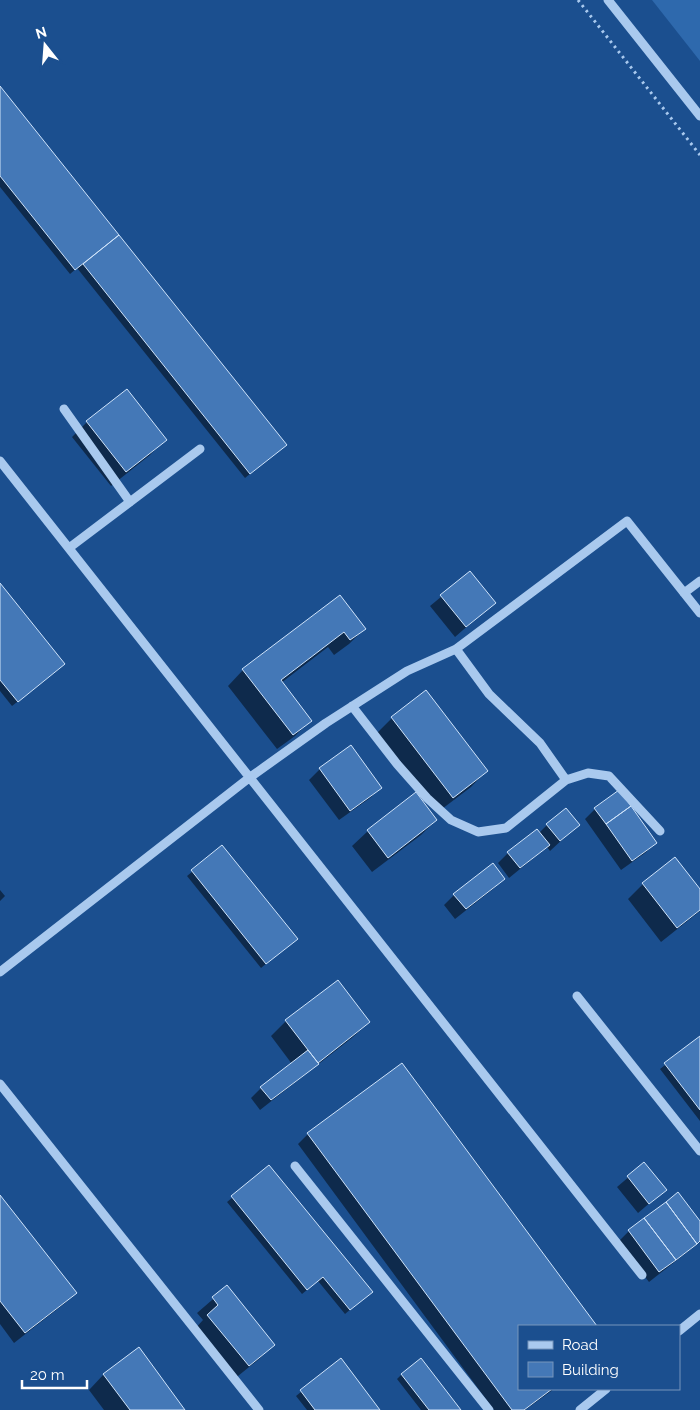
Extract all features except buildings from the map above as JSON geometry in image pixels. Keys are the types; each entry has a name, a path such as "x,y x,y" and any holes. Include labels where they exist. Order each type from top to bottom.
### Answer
{"street":[{"path":"608,0 700,116"},
{"path":"64,409 130,502"},
{"path":"68,548 200,448"},
{"path":"0,461 642,1276"},
{"path":"0,972 249,778 326,723 407,671 456,649 627,521 700,613"},
{"path":"684,593 700,581"},
{"path":"456,649 489,694 540,743 566,780"},
{"path":"352,706 397,764 427,798 451,820 478,832 506,828 566,780 588,773 609,776 660,830"},
{"path":"577,996 700,1151"},
{"path":"0,1084 259,1410"},
{"path":"295,1166 489,1410"},
{"path":"680,1330 700,1314"},
{"path":"580,1410 605,1390"}],"path":[{"path":"578,0 700,155"}],"shaded area":[{"path":"652,0 700,0 700,61"}]}
